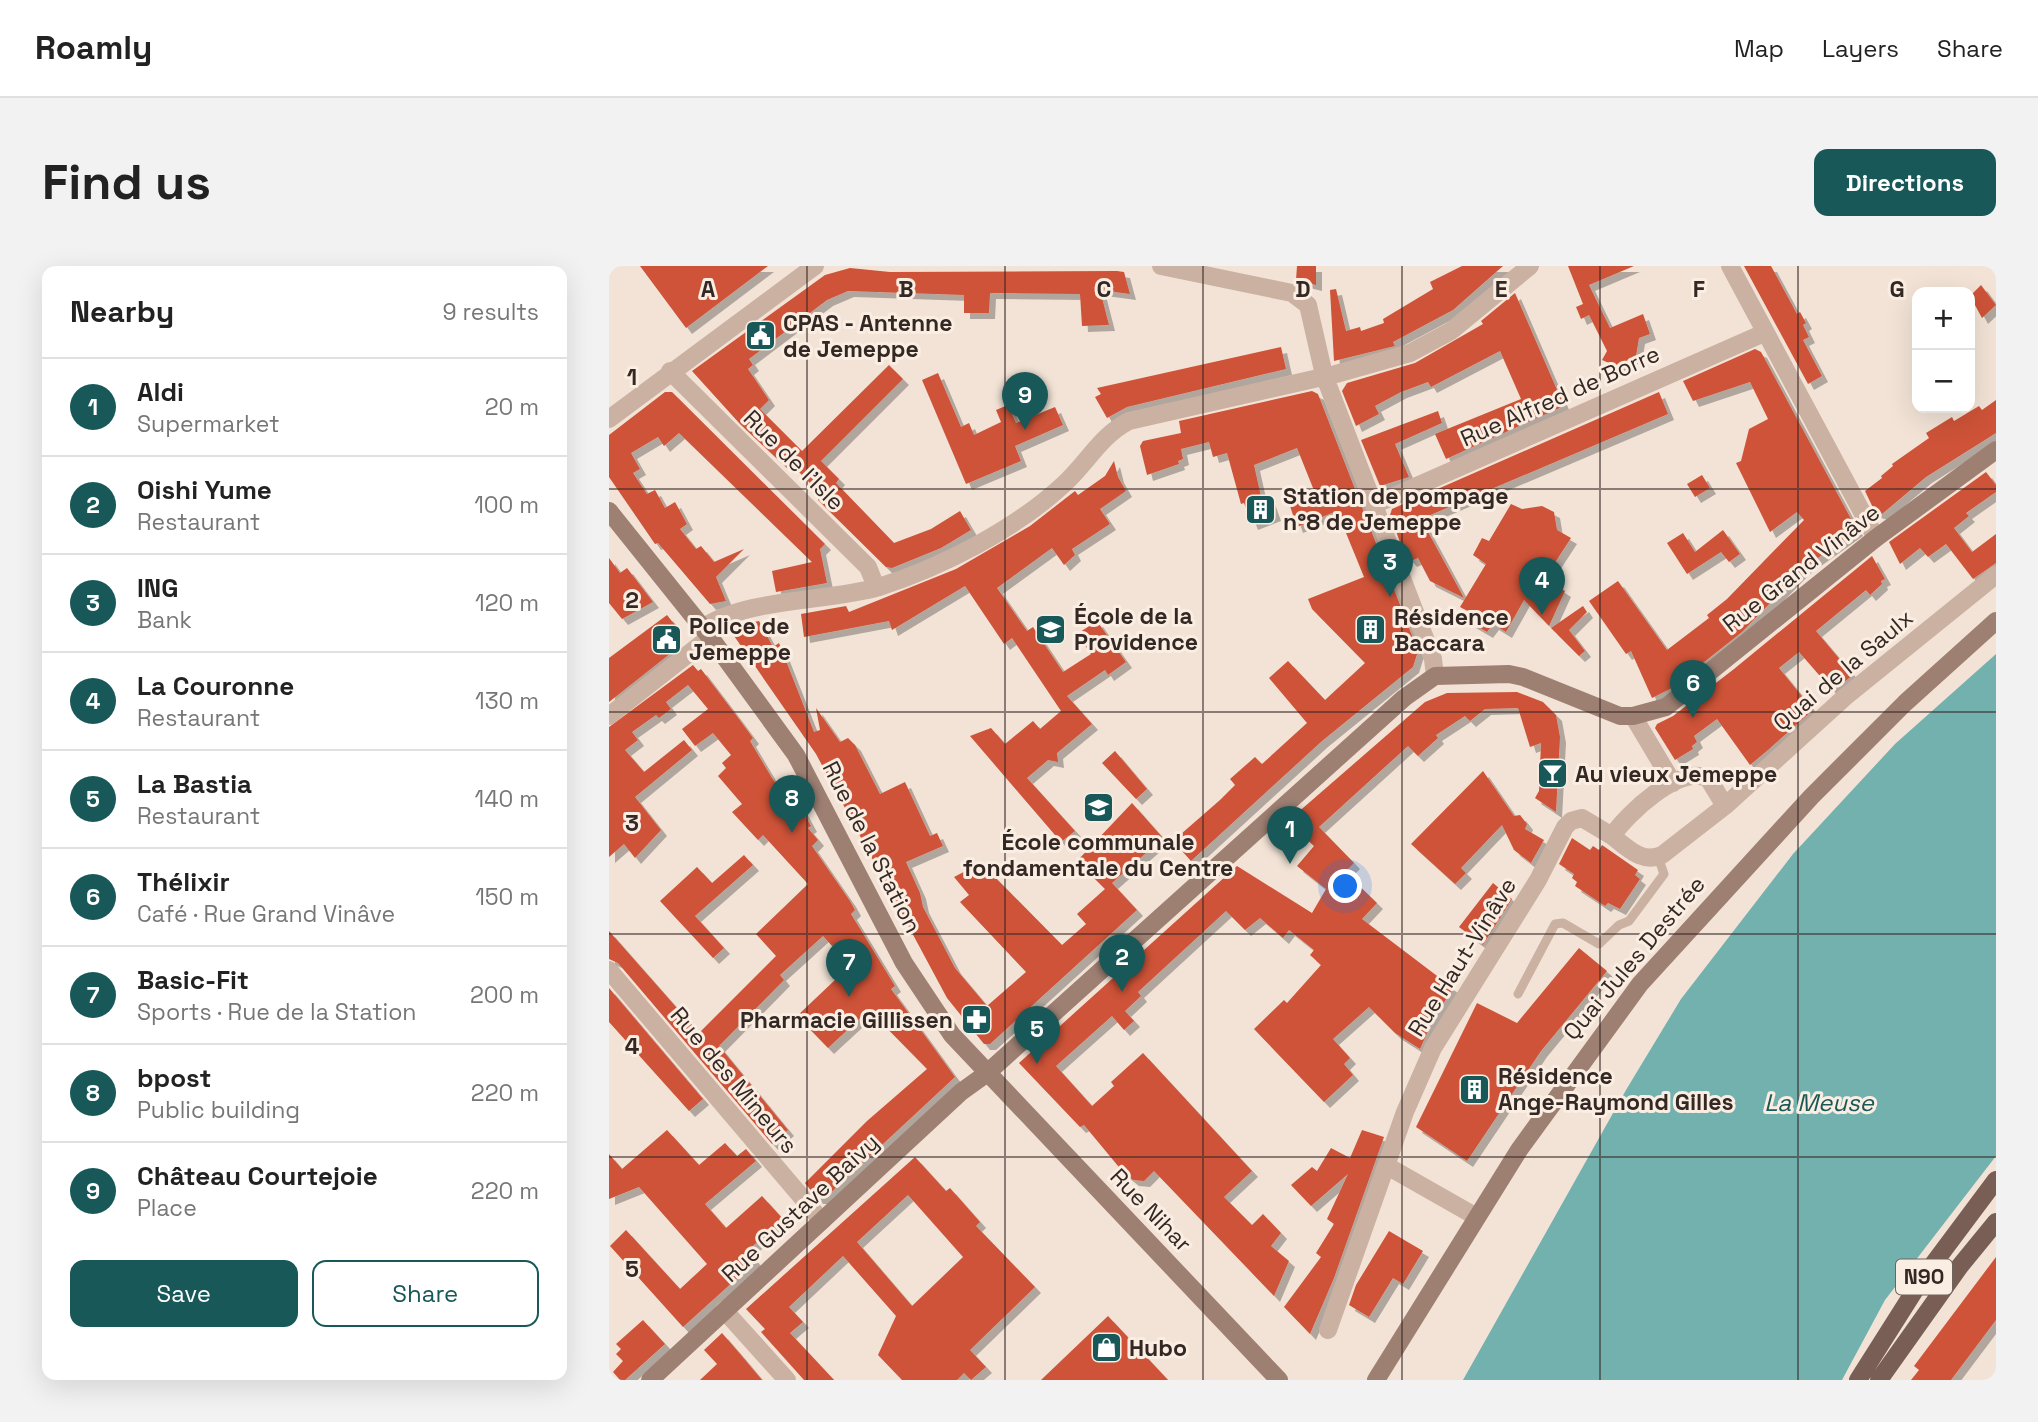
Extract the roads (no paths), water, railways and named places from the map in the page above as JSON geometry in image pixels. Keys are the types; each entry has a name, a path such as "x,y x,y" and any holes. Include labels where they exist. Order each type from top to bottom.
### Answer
{"main road":[{"name":"N90","path":"1858,1380 1922,1279 1996,1180"},
{"name":"N90","path":"1879,1380 1960,1266 1996,1222"}],"street":[{"path":"609,419 670,371 815,266"},
{"path":"1161,266 1302,297 1308,305 1324,375 1376,504 1433,659 1435,676 1509,674 1523,677 1608,712 1633,716 1647,744 1673,783"},
{"path":"609,716 707,633 735,613 876,587 957,555 1039,504 1066,482 1106,434 1129,421 1410,353 1451,331 1530,266"},
{"path":"1730,266 1876,538"},
{"name":"Rue Alfred de Borre","path":"1376,504 1764,333"},
{"name":"Rue de l'Isle","path":"670,371 861,561 876,587"},
{"name":"Rue Grand Vinâve","path":"1633,716 1666,707 1876,538 1996,450"},
{"name":"Rue de la Station","path":"609,511 707,633 796,755 904,963 952,1035 986,1074"},
{"name":"Quai de la Saulx","path":"1658,856 1725,806 1845,696 1996,575"},
{"name":"Quai Jules Destrée","path":"1375,1380 1475,1216 1574,1072 1640,984 1811,797 1905,703 1996,621"},
{"name":"Rue Gustave Baivy","path":"650,1380 961,1092 986,1074 1403,698 1435,676"},
{"path":"1658,856 1643,859 1612,836 1626,815 1673,783 1687,777 1703,776 1712,782 1725,806"},
{"name":"Rue Haut-Vinâve","path":"1328,1330 1409,1101 1433,1048 1538,880 1565,827 1571,821 1582,818 1612,836"},
{"name":"Rue des Mineurs","path":"609,970 822,1221"},
{"name":"Rue Nihar","path":"986,1074 1279,1380"},
{"path":"1387,1166 1475,1216"},
{"path":"724,1310 787,1380"}],"lane":[{"path":"1518,994 1555,924 1563,923 1599,944 1619,925 1629,921 1664,874 1658,856"}],"water":[{"name":"La Meuse","path":"1996,654 1996,1156 1885,1300 1842,1380 1463,1380 1626,1090 1681,999 1793,854 1895,744"}],"place":[{"name":"CPAS - Antenne de Jemeppe","path":"760,336"},
{"name":"Château Courtejoie","path":"1025,430"},
{"name":"Station de pompage n°8 de Jemeppe","path":"1260,509"},
{"name":"ING","path":"1390,597"},
{"name":"La Couronne","path":"1542,615"},
{"name":"École de la Providence","path":"1051,629"},
{"name":"Résidence Baccara","path":"1371,630"},
{"name":"Police de Jemeppe","path":"666,639"},
{"name":"Thélixir","path":"1693,718"},
{"name":"Au vieux Jemeppe","path":"1552,774"},
{"name":"École communale fondamentale du Centre","path":"1098,808"},
{"name":"bpost","path":"792,833"},
{"name":"Aldi","path":"1290,864"},
{"name":"Oishi Yume","path":"1122,992"},
{"name":"Basic-Fit","path":"849,997"},
{"name":"Pharmacie Gillissen","path":"976,1020"},
{"name":"La Bastia","path":"1037,1064"},
{"name":"Résidence Ange-Raymond Gilles","path":"1475,1089"},
{"name":"Hubo","path":"1106,1348"}]}
